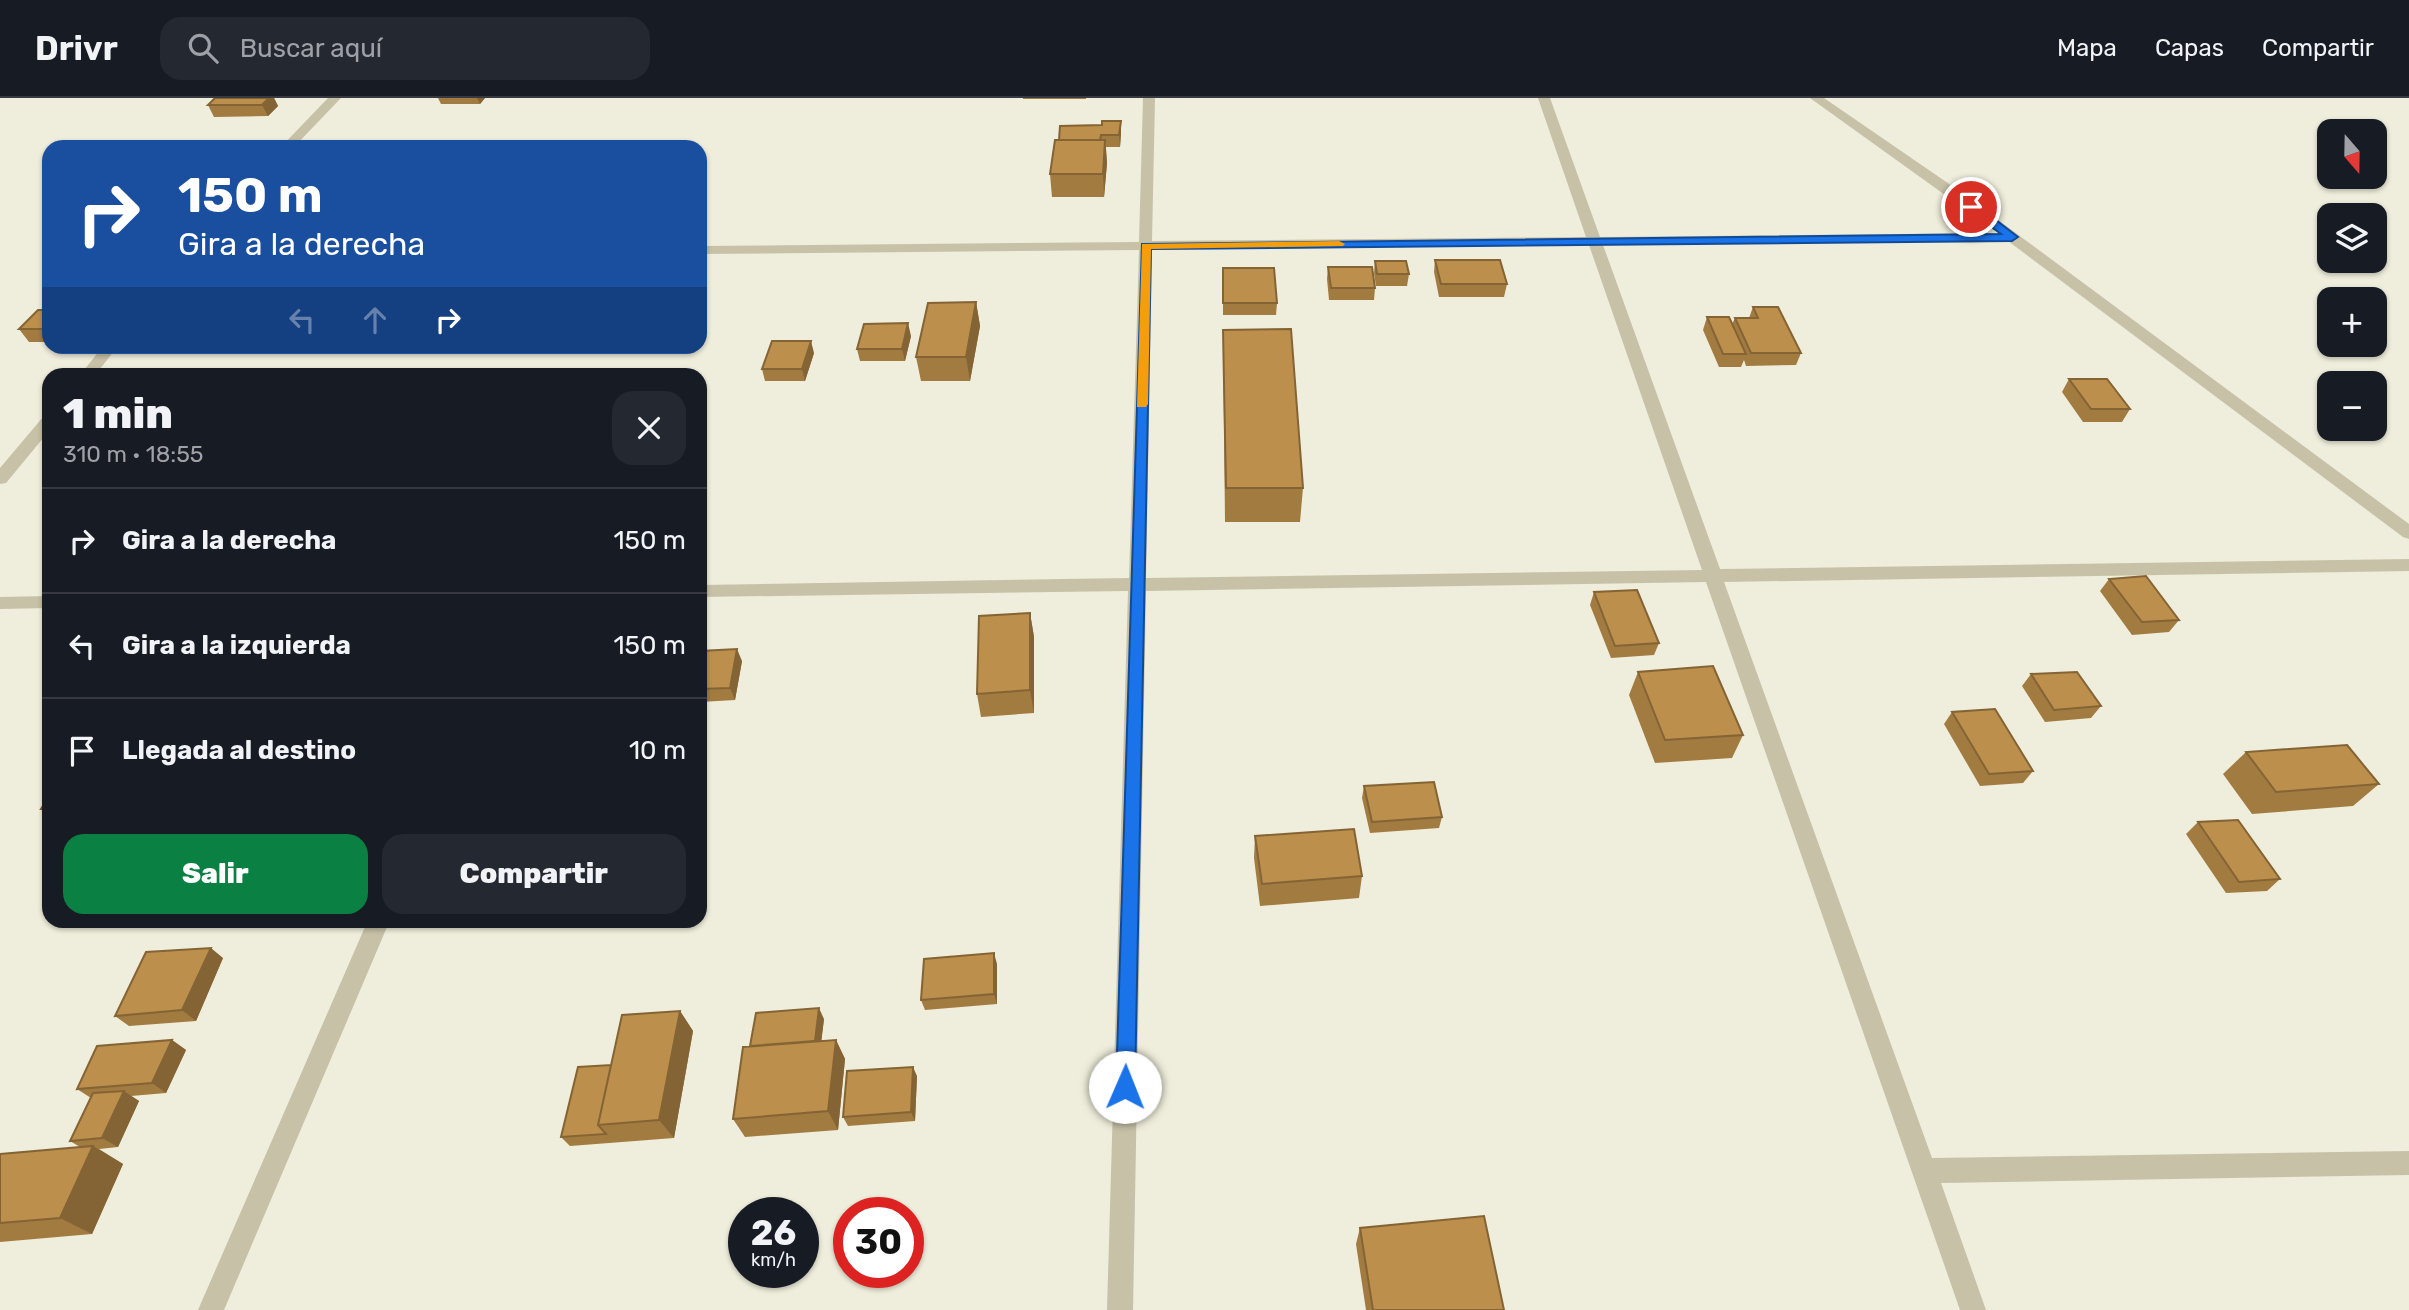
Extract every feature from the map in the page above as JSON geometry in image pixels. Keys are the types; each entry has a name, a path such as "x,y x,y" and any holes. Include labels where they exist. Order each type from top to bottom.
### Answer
{"street":[{"path":"294,140 335,98"},
{"path":"1120,1310 1149,98"},
{"path":"1544,98 1973,1310"},
{"path":"1816,98 2012,237 2409,533"},
{"path":"707,250 2012,237"},
{"path":"93,368 104,354"},
{"path":"0,479 42,429"},
{"path":"707,591 2409,565"},
{"path":"0,603 42,602"},
{"path":"211,1310 376,928"},
{"path":"1924,1171 2409,1163"}],"building":[{"path":"215,98 269,98 262,105 208,105"},
{"path":"1102,121 1121,121 1119,135 1101,135 1100,140 1059,140 1060,126 1102,125"},
{"path":"1055,140 1105,140 1103,174 1050,174"},
{"path":"1435,260 1500,260 1507,284 1441,284"},
{"path":"1375,261 1406,261 1409,274 1377,274"},
{"path":"1328,267 1372,267 1375,288 1331,288"},
{"path":"1223,268 1274,268 1277,303 1223,303"},
{"path":"976,302 966,357 916,357 928,303"},
{"path":"1753,307 1778,307 1801,353 1751,353 1735,318 1758,318"},
{"path":"38,310 42,310 42,329 19,329"},
{"path":"1707,317 1729,317 1746,354 1723,354"},
{"path":"908,323 902,349 857,349 864,324"},
{"path":"1291,329 1303,488 1226,488 1223,330"},
{"path":"772,341 811,341 802,369 762,369"},
{"path":"2069,379 2107,379 2130,409 2091,409"},
{"path":"2146,576 2179,620 2142,622 2109,579"},
{"path":"1637,590 1659,643 1615,646 1594,592"},
{"path":"1030,613 1030,690 977,694 979,616"},
{"path":"737,649 730,688 707,689 707,651"},
{"path":"1713,666 1743,735 1665,740 1638,672"},
{"path":"2077,672 2101,706 2054,710 2031,674"},
{"path":"1995,709 2033,771 1989,774 1952,712"},
{"path":"2347,745 2379,784 2276,792 2246,752"},
{"path":"1434,782 1442,817 1372,822 1364,786"},
{"path":"2238,820 2280,879 2239,882 2198,822"},
{"path":"1354,829 1362,876 1262,884 1255,836"},
{"path":"211,948 182,1010 115,1016 146,952"},
{"path":"994,953 994,994 921,1000 924,959"},
{"path":"819,1008 815,1041 750,1046 756,1013"},
{"path":"680,1011 659,1120 598,1125 622,1015"},
{"path":"172,1040 152,1083 77,1089 97,1046"},
{"path":"836,1040 828,1111 733,1119 743,1047"},
{"path":"611,1065 598,1125 606,1134 561,1137 578,1067"},
{"path":"913,1067 911,1112 843,1117 847,1071"},
{"path":"124,1091 102,1138 70,1141 93,1093"},
{"path":"93,1146 60,1218 0,1223 0,1154"},
{"path":"1484,1216 1504,1310 1373,1310 1360,1228"}],"slow traffic":[{"path":"1142,404 1146,246 1339,244"}],"route":[{"path":"1125,1087 1146,246 2012,237 1971,207"}]}
